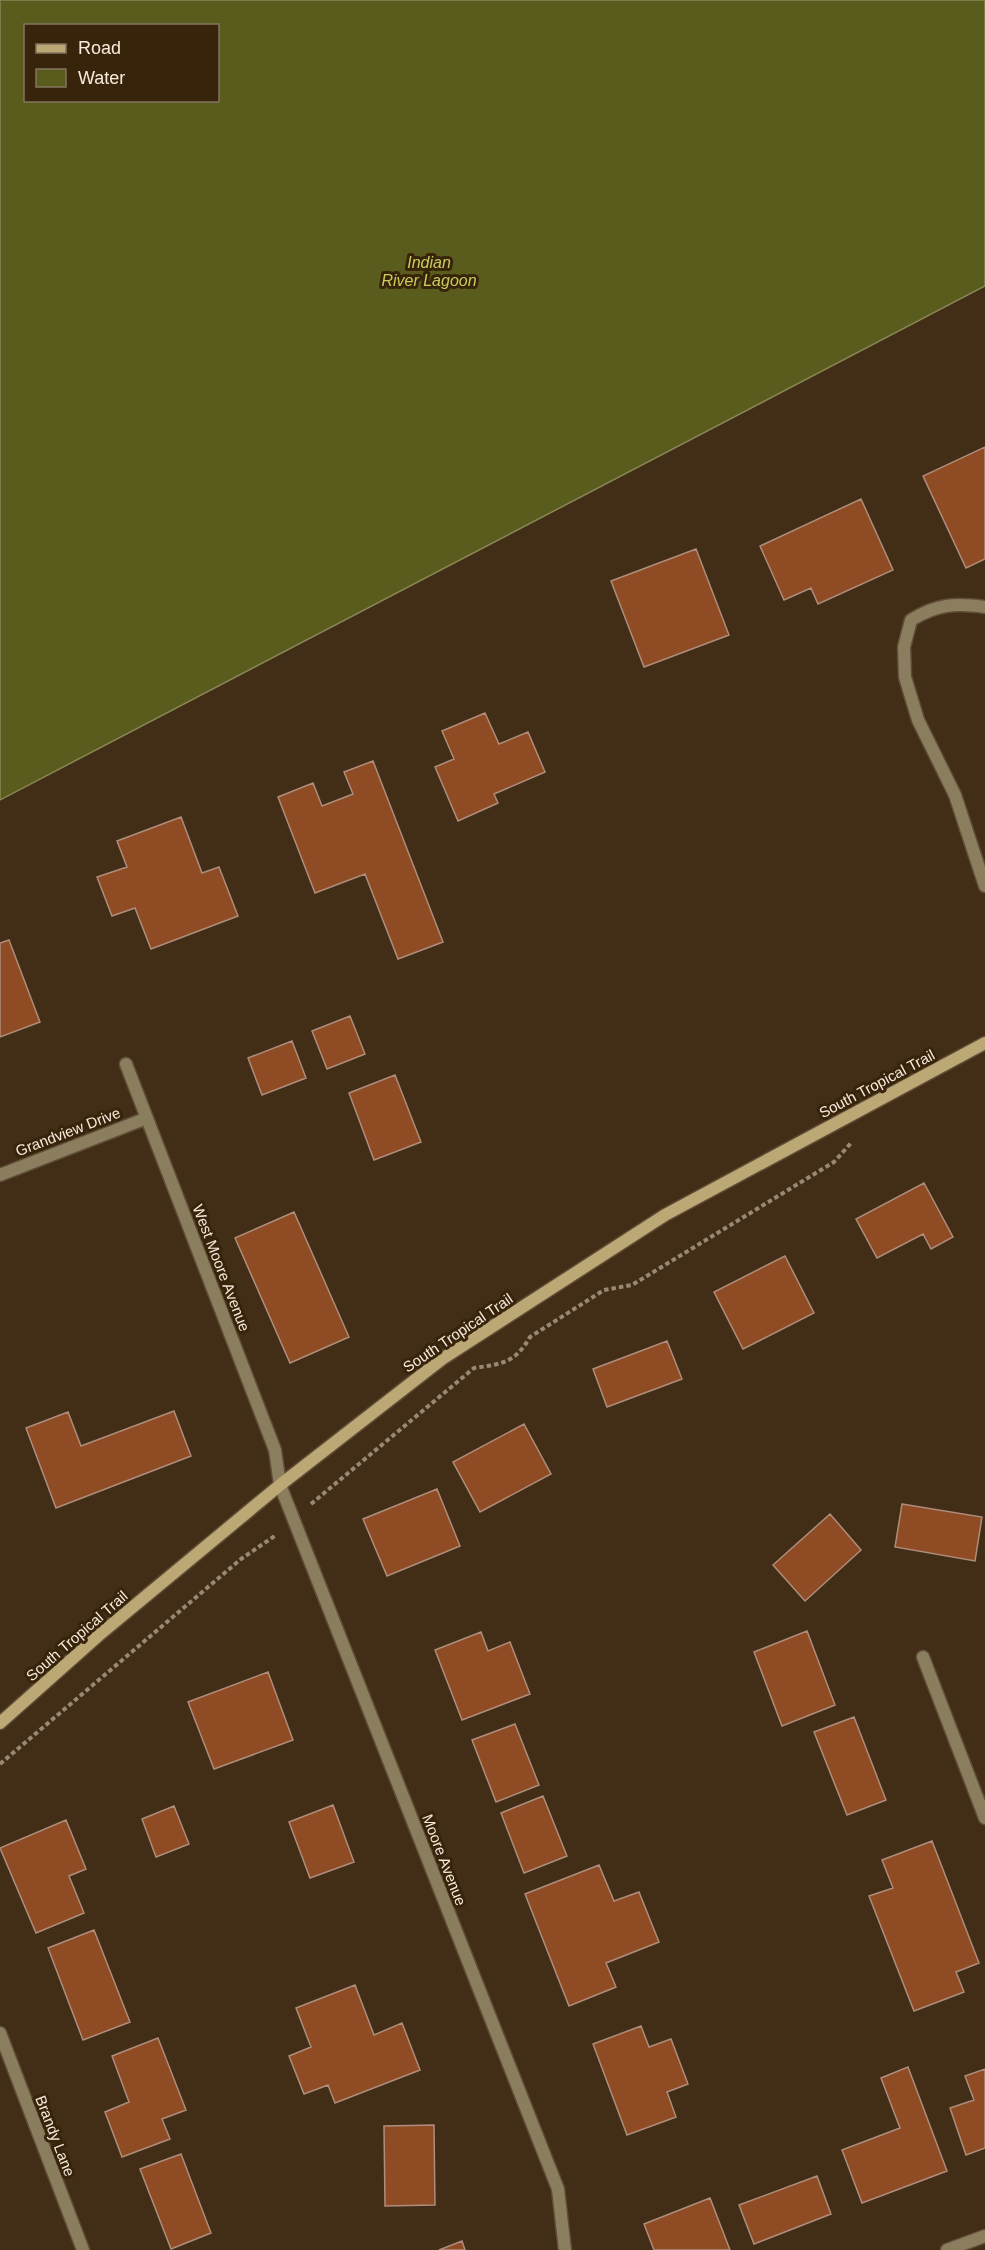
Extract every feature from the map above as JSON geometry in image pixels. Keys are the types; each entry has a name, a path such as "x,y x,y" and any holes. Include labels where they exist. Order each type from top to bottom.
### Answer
{"street":[{"path":"985,607 962,603 929,609 911,620 904,647 905,677 918,720 955,795 985,886"},
{"name":"South Tropical Trail","path":"0,1723 99,1635 280,1485 442,1359 665,1215 985,1042"},
{"name":"West Moore Avenue","path":"126,1064 275,1450 280,1485"},
{"name":"Grandview Drive","path":"0,1175 147,1118"},
{"name":"Moore Avenue","path":"280,1485 558,2189 565,2250"},
{"path":"923,1658 985,1818"},
{"name":"Brandy Lane","path":"0,2033 83,2250"},
{"path":"947,2250 985,2236"}],"path":[{"path":"0,1764 232,1567 271,1540 474,1368 498,1365 513,1359 530,1337 604,1290 632,1285 834,1162 853,1140"}],"water":[{"name":"Indian River Lagoon","path":"0,0 985,0 985,286 0,800"}],"building":[{"path":"985,447 985,559 966,568 923,476"},
{"path":"861,499 893,570 818,604 811,588 784,600 760,546"},
{"path":"696,549 729,635 644,667 611,581"},
{"path":"485,713 499,744 528,732 545,772 494,794 498,803 458,821 435,767 454,759 442,731"},
{"path":"373,761 443,942 398,959 365,874 315,893 278,797 313,783 322,806 353,794 344,772"},
{"path":"181,817 202,873 219,867 238,916 151,949 135,908 112,916 97,877 127,867 117,841"},
{"path":"9,940 40,1022 0,1037 0,943"},
{"path":"350,1016 365,1054 327,1069 312,1031"},
{"path":"292,1041 306,1078 262,1095 248,1058"},
{"path":"395,1075 421,1142 374,1160 349,1093"},
{"path":"924,1183 953,1237 931,1249 923,1234 877,1258 856,1219"},
{"path":"294,1212 349,1337 290,1363 235,1238"},
{"path":"785,1256 814,1313 743,1349 714,1292"},
{"path":"667,1341 682,1379 607,1407 593,1369"},
{"path":"174,1411 191,1456 56,1508 26,1428 68,1412 81,1446"},
{"path":"524,1424 551,1474 480,1512 453,1462"},
{"path":"437,1489 460,1546 387,1576 363,1519"},
{"path":"902,1504 982,1517 975,1561 895,1547"},
{"path":"830,1514 861,1550 805,1601 773,1565"},
{"path":"807,1631 835,1705 782,1726 754,1652"},
{"path":"481,1632 488,1651 510,1642 530,1694 462,1720 435,1650"},
{"path":"268,1672 293,1740 214,1769 188,1702"},
{"path":"854,1717 886,1800 847,1815 814,1732"},
{"path":"515,1724 539,1785 496,1802 472,1740"},
{"path":"543,1796 567,1856 524,1873 501,1813"},
{"path":"333,1805 354,1862 310,1878 289,1822"},
{"path":"174,1806 189,1844 156,1857 142,1819"},
{"path":"66,1820 86,1869 69,1876 84,1913 36,1933 0,1848"},
{"path":"932,1841 979,1963 956,1972 964,1992 914,2011 869,1896 893,1888 882,1860"},
{"path":"599,1865 614,1901 639,1892 659,1942 606,1963 616,1987 569,2006 525,1894"},
{"path":"94,1930 130,2022 83,2040 48,1948"},
{"path":"355,1985 374,2035 402,2023 420,2070 335,2103 328,2085 304,2094 289,2056 311,2047 296,2008"},
{"path":"641,2026 649,2047 671,2039 688,2084 667,2092 676,2117 627,2135 593,2044"},
{"path":"158,2038 186,2110 162,2119 170,2139 122,2157 105,2112 129,2102 112,2056"},
{"path":"908,2067 947,2171 862,2203 842,2150 900,2128 881,2078"},
{"path":"985,2069 985,2148 966,2155 950,2108 974,2100 965,2076"},
{"path":"434,2125 435,2205 385,2206 384,2126"},
{"path":"181,2154 211,2233 171,2249 140,2169"},
{"path":"817,2176 831,2214 754,2244 739,2205"},
{"path":"710,2198 730,2250 654,2250 644,2224"},
{"path":"462,2241 465,2250 439,2250"}]}
